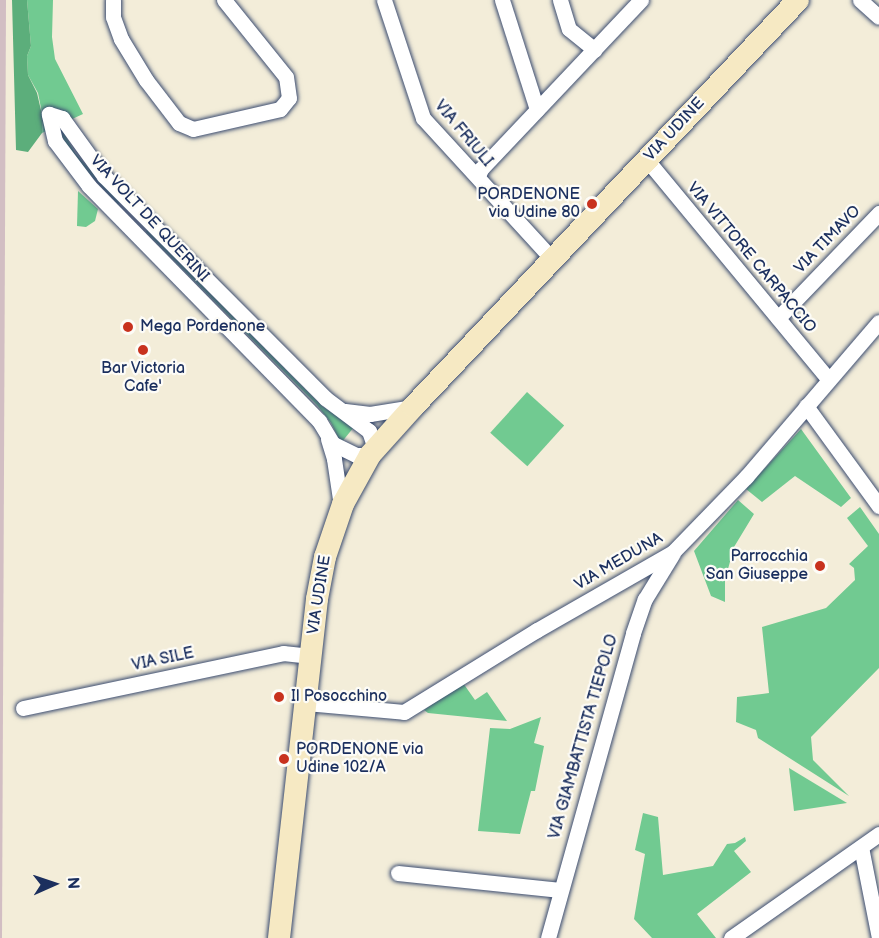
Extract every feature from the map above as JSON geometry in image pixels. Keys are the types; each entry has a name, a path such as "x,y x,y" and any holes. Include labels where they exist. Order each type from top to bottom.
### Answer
{"main road":[{"name":"VIA UDINE","path":"279,938 317,599 325,557 341,510 372,451 792,2"}],"street":[{"path":"113,0 113,17 121,39 146,80 179,123 193,129 280,109 289,98 286,77 224,0"},
{"name":"VIA FRIULI","path":"384,0 423,118 552,259"},
{"path":"502,0 537,110"},
{"path":"560,0 568,29 595,50"},
{"path":"478,176 481,169 641,0"},
{"path":"860,0 879,18"},
{"name":"VIA VOLT DE QUERINI","path":"49,114 62,118 104,176 146,219 336,408 369,431 372,451 356,455 333,444 319,421 89,186 55,141 49,114"},
{"name":"VIA VITTORE CARPACCIO","path":"646,160 828,379"},
{"name":"VIA TIMAVO","path":"778,318 879,213"},
{"path":"133,231 146,219"},
{"name":"VIA MEDUNA","path":"306,703 404,712 537,630 673,552 746,477 879,322"},
{"path":"336,408 370,414 413,406"},
{"path":"806,406 879,506"},
{"name":"VIA VOLT DE QUERINI","path":"325,430 334,459 341,510"},
{"name":"VIA GIAMBATTISTA TIEPOLO","path":"548,938 633,633 645,599 673,552"},
{"name":"VIA SILE","path":"23,708 283,653 311,656"},
{"path":"731,938 879,834"},
{"path":"861,847 879,938"},
{"path":"398,873 560,890"}],"shaded area":[{"path":"0,0 6,0 2,938 0,938"}],"green space":[{"path":"12,0 27,0 31,46 27,56 28,75 37,93 43,119 42,133 28,152 16,150"},
{"path":"27,0 53,0 52,37 55,59 83,114 42,133 43,118 38,93 28,75 27,56 31,46"},
{"path":"61,128 75,153 120,203 118,204 71,154 59,130"},
{"path":"78,191 98,209 95,221 86,227 77,226"},
{"path":"147,230 322,406 354,427 341,443 331,423 317,405 146,232"},
{"path":"527,392 564,425 527,466 490,433"},
{"path":"801,429 851,498 841,507 795,476 762,502 746,489"},
{"path":"738,500 754,514 734,547 725,580 725,602 711,596 694,551"},
{"path":"860,507 879,534 879,668 811,737 813,760 849,796 758,738 756,730 736,722 737,697 769,693 762,627 826,608 855,580 854,568 849,564 868,546 847,518"},
{"path":"463,683 475,700 487,692 507,721 428,713 424,710"},
{"path":"541,717 534,743 544,746 535,791 531,791 520,834 478,831 490,728 510,729"},
{"path":"789,768 847,803 794,811"},
{"path":"643,813 658,817 663,875 713,866 727,844 735,843 745,837 746,841 734,851 751,872 697,914 716,938 652,938 634,919 645,854 635,850"}],"place":[{"name":"PORDENONE via Udine 80","path":"592,204"},
{"name":"Mega Pordenone","path":"128,327"},
{"name":"Bar Victoria Cafe'","path":"143,350"},
{"name":"Parrocchia San Giuseppe","path":"820,566"},
{"name":"Il Posocchino","path":"279,697"},
{"name":"PORDENONE via Udine 102/A","path":"284,759"}]}
